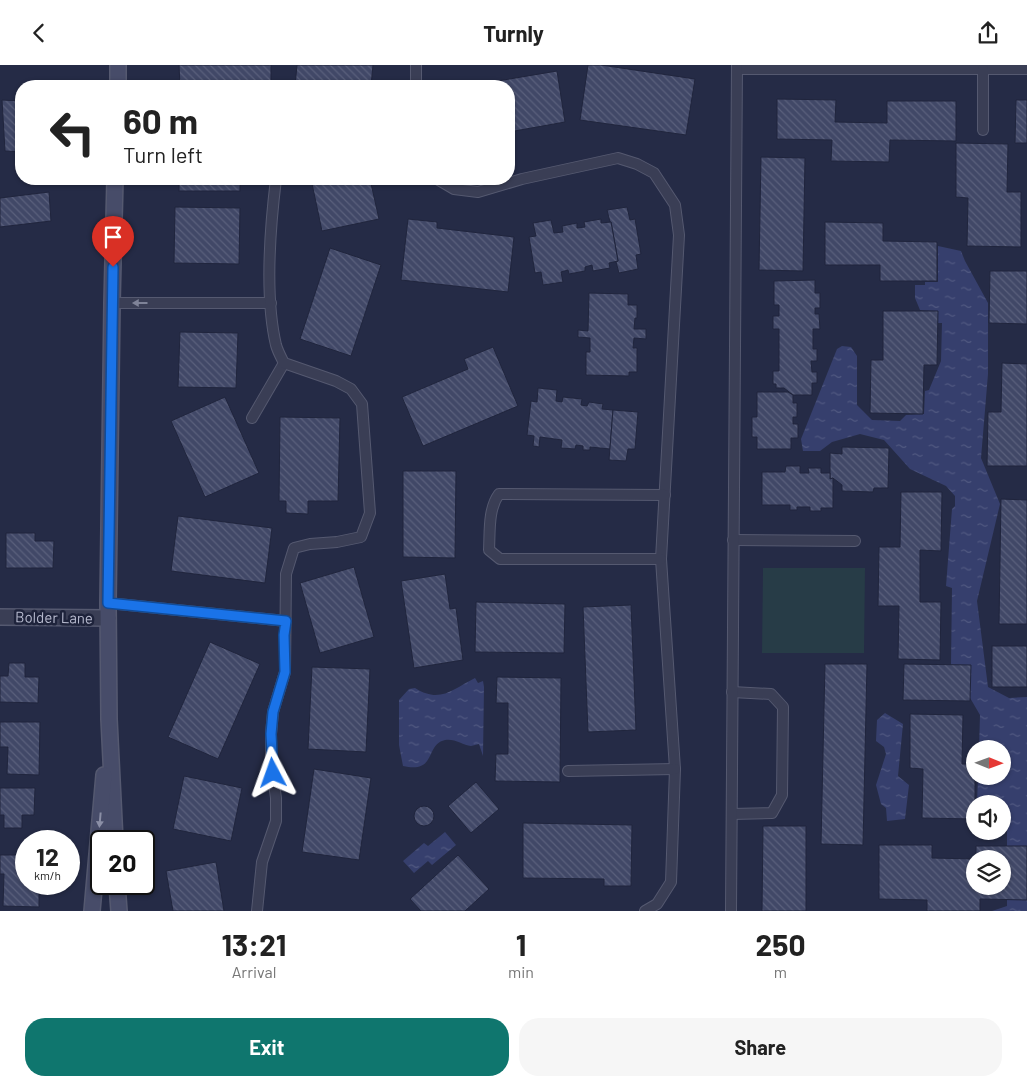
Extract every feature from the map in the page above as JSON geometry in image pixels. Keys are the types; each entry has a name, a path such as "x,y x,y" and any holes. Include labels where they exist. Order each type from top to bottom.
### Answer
{"street":[{"path":"118,65 118,80"},
{"path":"114,830 109,719 108,611 115,185"},
{"name":"Bolder Lane","path":"0,617 108,611"},
{"path":"92,911 109,719"},
{"path":"118,895 119,911"}],"lane":[{"path":"416,65 416,80"},
{"path":"731,911 737,67 1027,69"},
{"path":"983,69 983,130"},
{"path":"515,181 618,158 637,164 654,173 674,205 679,235 661,559 675,769 671,882 657,904 645,911"},
{"path":"257,911 262,862 276,821 276,798 271,762 271,734 273,712 285,672 286,574 294,548 360,537 370,513 362,404 351,389 336,381 284,363 277,348 271,303 271,252 276,185"},
{"path":"447,185 454,189 478,192 502,185"},
{"path":"112,303 271,303"},
{"path":"252,418 284,363"},
{"path":"661,559 500,559 489,550 490,528 493,503 499,494 665,495"},
{"path":"733,540 855,541"},
{"path":"108,611 286,621"},
{"path":"732,693 771,694 784,707 782,795 772,813 732,814"},
{"path":"568,771 675,769"}],"shaded area":[{"path":"763,568 865,568 864,653 762,653"}],"water":[{"path":"938,246 961,251 988,303 988,374 981,458 1000,504 977,601 988,687 1009,698 1027,697 1027,911 992,911 1007,906 1007,895 1011,895 1011,850 1007,850 1007,840 1011,840 1011,795 977,795 978,785 1011,785 1011,740 979,740 980,715 951,665 952,588 946,586 952,509 955,506 955,496 946,486 910,469 884,440 860,434 832,442 820,451 803,451 801,439 837,349 842,346 851,347 857,356 857,405 872,420 900,421 906,415 924,414 925,391 929,390 941,361 942,323 938,323 938,311 920,310 915,298 915,285 925,285 925,282 938,282"},
{"path":"475,678 478,683 483,681 484,687 483,756 479,744 471,746 452,740 445,740 435,747 429,758 421,766 403,766 399,745 399,700 409,689 415,688 424,693 439,695"},
{"path":"885,713 903,724 898,776 909,785 905,819 887,821 886,808 881,804 876,785 886,754 884,747 876,741 877,720"},
{"path":"445,832 456,845 432,865 428,861 414,873 403,861 424,843 428,846"}],"building":[{"path":"179,65 271,65 271,80 180,80"},
{"path":"297,65 373,65 372,80 296,80"},
{"path":"588,65 601,65 695,79 686,135 580,120"},
{"path":"557,71 565,122 515,131 515,80 504,80"},
{"path":"777,99 836,100 835,122 887,123 887,101 956,101 956,141 890,140 889,162 831,161 832,140 777,139"},
{"path":"2,100 15,101 15,152 5,151"},
{"path":"1016,100 1027,100 1027,143 1015,143"},
{"path":"956,143 1008,144 1007,192 1021,192 1021,247 967,246 968,198 956,197"},
{"path":"761,157 805,158 803,271 759,270"},
{"path":"179,185 240,185 240,191 179,191"},
{"path":"312,185 371,185 379,219 322,231"},
{"path":"49,192 51,221 0,227 0,198"},
{"path":"175,207 240,208 239,264 174,263"},
{"path":"627,207 630,220 635,219 641,254 636,255 638,269 619,273 611,222 607,210"},
{"path":"408,219 437,222 437,228 514,237 508,292 401,280"},
{"path":"601,219 601,223 611,222 618,261 609,263 610,268 593,271 592,265 585,267 585,271 569,274 568,270 561,272 563,282 543,285 541,272 535,273 529,237 536,236 533,223 551,220 554,233 563,232 562,226 577,223 577,228 585,227 584,222"},
{"path":"825,222 883,223 883,241 937,242 937,281 880,281 880,265 825,265"},
{"path":"330,248 381,265 351,356 300,339"},
{"path":"990,271 1027,271 1027,324 989,323"},
{"path":"815,280 815,293 820,293 820,308 815,308 815,314 819,314 820,329 813,329 813,349 817,349 817,361 811,361 812,372 817,372 817,383 812,383 812,395 793,395 784,388 776,388 776,384 773,384 773,371 779,371 779,329 773,329 773,316 779,316 779,305 774,305 774,281"},
{"path":"589,293 628,294 628,305 637,305 637,318 635,318 634,329 646,329 646,339 634,338 633,348 637,348 637,372 629,372 629,376 586,375 586,352 590,352 590,338 578,337 578,330 588,331"},
{"path":"883,311 938,311 937,365 924,365 923,414 870,413 871,360 883,360"},
{"path":"180,332 238,333 236,388 178,387"},
{"path":"493,347 518,406 423,446 402,397 468,369 464,359"},
{"path":"1002,363 1027,364 1027,466 987,466 988,412 1001,412"},
{"path":"538,388 557,390 556,401 562,402 563,397 582,399 581,405 587,406 589,402 603,404 602,409 613,410 610,449 590,447 590,450 583,450 583,446 576,445 575,449 561,448 562,440 540,437 539,447 533,446 534,436 527,435 531,401 537,402"},
{"path":"757,392 788,392 793,395 793,403 797,403 797,417 793,417 793,424 798,424 798,438 791,438 791,449 757,449 757,437 752,437 752,417 757,417"},
{"path":"225,397 259,473 205,497 171,421"},
{"path":"613,410 638,412 635,449 628,449 626,461 609,460"},
{"path":"280,417 340,418 338,501 308,501 308,514 286,513 286,501 279,501"},
{"path":"842,447 889,448 888,488 874,488 873,492 842,491 842,485 833,478 830,479 830,453 842,454"},
{"path":"786,466 800,466 800,473 809,473 808,468 821,468 821,473 830,473 830,479 833,478 833,508 821,508 821,511 810,511 810,507 797,507 797,510 790,510 790,505 762,505 762,472 785,472"},
{"path":"403,471 456,471 455,558 403,557"},
{"path":"901,492 942,492 941,551 920,550 920,602 941,602 940,660 898,659 899,606 878,606 879,547 900,547"},
{"path":"1001,499 1027,500 1027,624 999,624"},
{"path":"178,516 272,528 265,583 171,571"},
{"path":"6,533 35,533 35,541 54,541 53,568 6,568"},
{"path":"354,567 374,637 320,653 300,583"},
{"path":"445,574 450,609 456,608 463,660 414,668 401,581"},
{"path":"476,602 565,604 564,653 475,652"},
{"path":"631,605 636,730 588,732 583,607"},
{"path":"210,642 260,664 218,759 168,737"},
{"path":"992,646 1027,646 1027,687 992,687"},
{"path":"9,663 25,663 25,677 39,677 38,703 0,702 0,676 8,676"},
{"path":"825,664 867,664 863,845 821,844"},
{"path":"904,664 971,665 970,701 903,700"},
{"path":"312,667 370,669 366,752 308,749"},
{"path":"497,677 561,678 560,782 495,781 496,754 508,754 508,703 496,703"},
{"path":"910,714 963,715 962,764 966,764 966,785 975,785 975,795 966,795 966,819 922,818 923,769 910,768"},
{"path":"0,722 40,722 39,775 7,774 8,747 0,747"},
{"path":"314,769 371,778 359,860 302,852"},
{"path":"184,776 242,788 231,841 173,829"},
{"path":"476,782 499,809 471,833 448,806"},
{"path":"0,788 35,788 34,815 22,815 22,828 4,828 4,815 0,815"},
{"path":"424,806 431,809 434,816 431,823 424,826 417,823 414,816 417,809"},
{"path":"523,823 632,825 631,886 604,886 604,879 523,878"},
{"path":"763,826 806,826 806,911 762,911"},
{"path":"879,845 932,845 932,858 966,859 966,895 1011,895 1011,850 976,850 976,846 1027,846 1027,900 980,899 980,911 927,911 927,900 879,899"},
{"path":"0,855 15,855 15,895 39,895 39,907 3,906 4,874 0,874"},
{"path":"458,855 489,889 465,911 421,911 410,899"},
{"path":"216,862 224,911 173,911 166,871"}],"route":[{"path":"113,267 108,603 286,621 284,635 285,672 273,712 271,734 273,773"}]}
